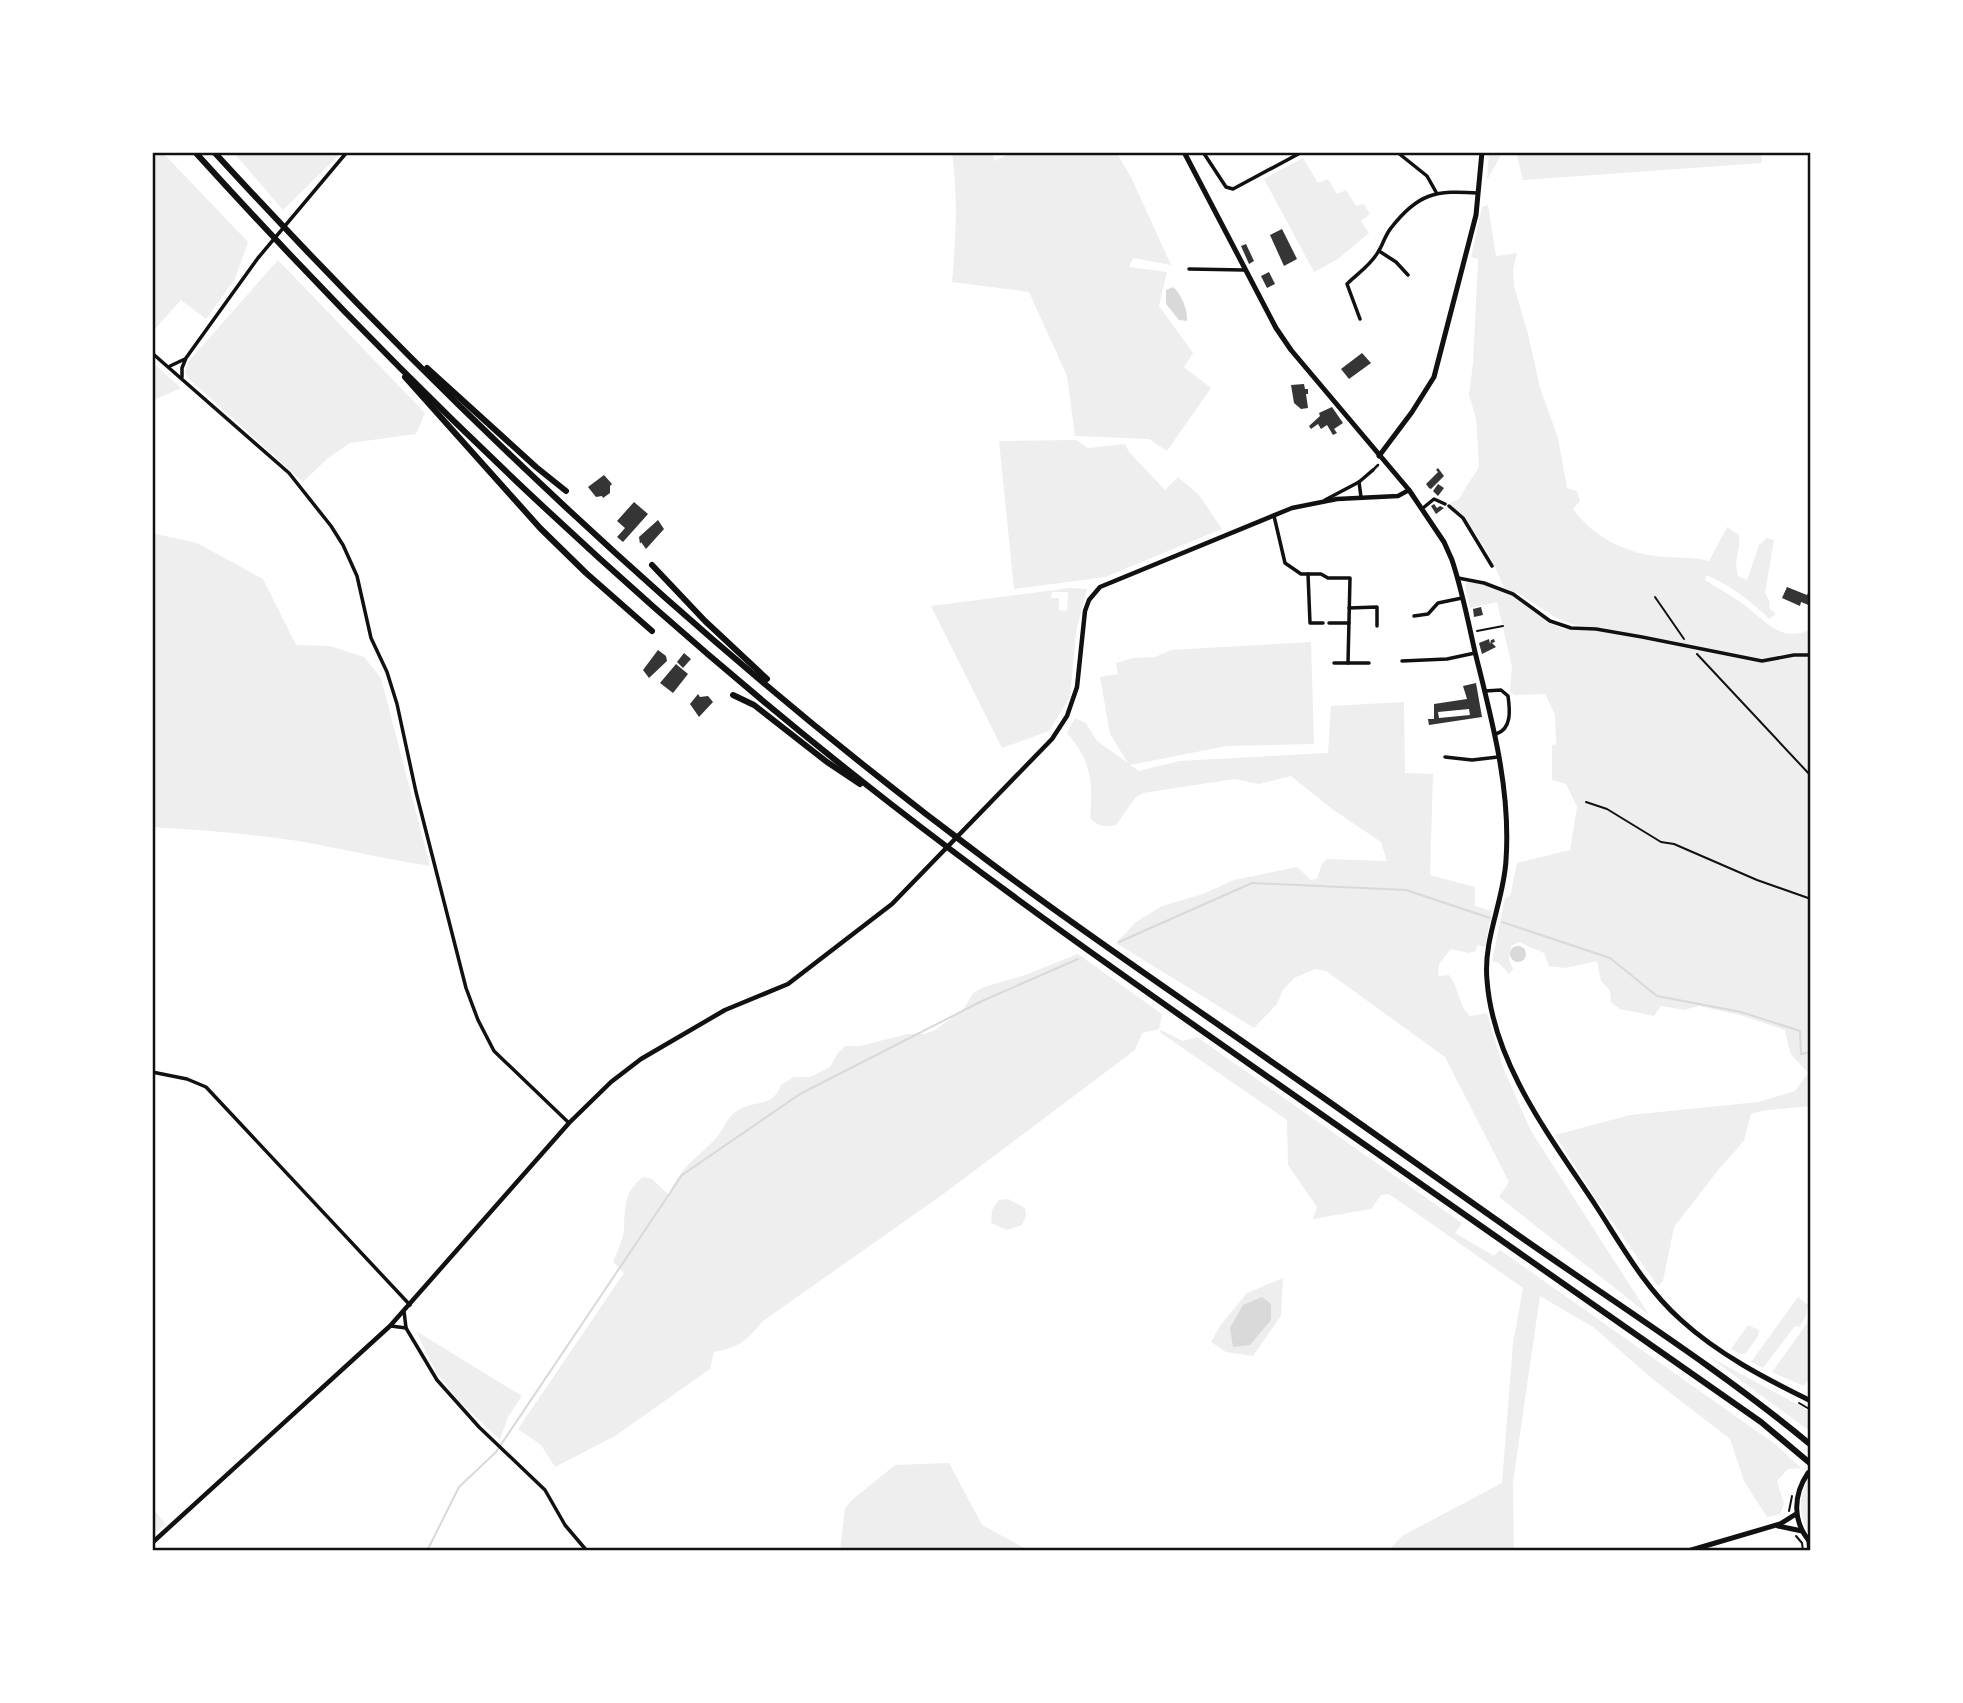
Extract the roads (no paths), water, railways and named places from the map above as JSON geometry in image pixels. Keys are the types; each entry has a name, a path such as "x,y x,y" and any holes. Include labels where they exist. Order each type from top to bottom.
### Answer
{"highway":[{"path":"195,152 271,236 520,485 724,667 889,802 1029,909 1761,1422 1809,1462"},
{"path":"214,152 379,326 529,473 627,564 816,726 992,864 1769,1409 1811,1445"},
{"path":"379,326 566,491"},
{"path":"367,334 531,518 586,573 652,631"},
{"path":"652,565 705,621 816,726"},
{"path":"733,695 754,705 827,762 889,802"}],"main road":[{"path":"1184,152 1270,319 1287,344 1423,508 1444,542 1458,578 1496,734 1506,810 1506,860 1486,981 1494,1017 1508,1058 1537,1117 1651,1289 1692,1331 1744,1365 1811,1401"},
{"path":"1379,456 1433,380 1476,215 1482,152"},
{"path":"1808,1473 1799,1492 1796,1514 1809,1541"},
{"path":"1688,1551 1772,1526 1796,1514"},
{"path":"1772,1526 1802,1531"}],"street":[{"path":"183,379 182,368 186,358 258,258 347,152"},
{"path":"1203,152 1226,187 1235,189 1301,152"},
{"path":"1396,152 1427,176 1436,192"},
{"path":"1360,319 1347,284 1379,251 1390,228 1416,203 1436,192 1478,193"},
{"path":"1379,251 1408,275"},
{"path":"1189,269 1244,270"},
{"path":"152,353 289,473 343,545 357,576 371,638 387,672 397,704 416,792 473,1009 494,1051 569,1123"},
{"path":"169,367 186,358"},
{"path":"1323,501 1359,482 1378,465"},
{"path":"1359,482 1360,497"},
{"path":"152,1543 390,1326 569,1123 611,1082 641,1059 725,1010 788,984 892,904 927,869 1052,739 1067,716 1077,687 1085,611 1095,592 1117,579 1273,514 1323,501 1394,497 1409,490"},
{"path":"1423,508 1434,499 1447,505 1463,518 1492,566"},
{"path":"1273,514 1284,563 1301,574 1350,578 1348,663"},
{"path":"1308,574 1310,623 1323,623"},
{"path":"1458,578 1513,593 1550,621 1571,628 1595,629 1762,661 1811,655"},
{"path":"1414,616 1428,614 1438,603 1463,598"},
{"path":"1349,607 1377,607 1377,626"},
{"path":"1329,623 1349,623"},
{"path":"1402,661 1447,659 1475,653"},
{"path":"1334,663 1369,663"},
{"path":"1485,691 1501,690 1508,696 1508,723 1503,731 1496,734"},
{"path":"1446,757 1472,760 1500,757"},
{"path":"152,1072 206,1087 410,1305"},
{"path":"404,1311 406,1328 437,1380 479,1427 545,1490 565,1525 586,1551"},
{"path":"390,1326 406,1328"},
{"path":"1806,1551 1809,1541"}],"waterway":[{"path":"1119,942 1252,883 1406,890 1490,918"},
{"path":"1502,922 1610,958 1657,996 1741,1012 1800,1031 1801,1054 1811,1052"},
{"path":"427,1551 459,1487 496,1452 682,1175 800,1094 982,1001 1078,959"}]}
